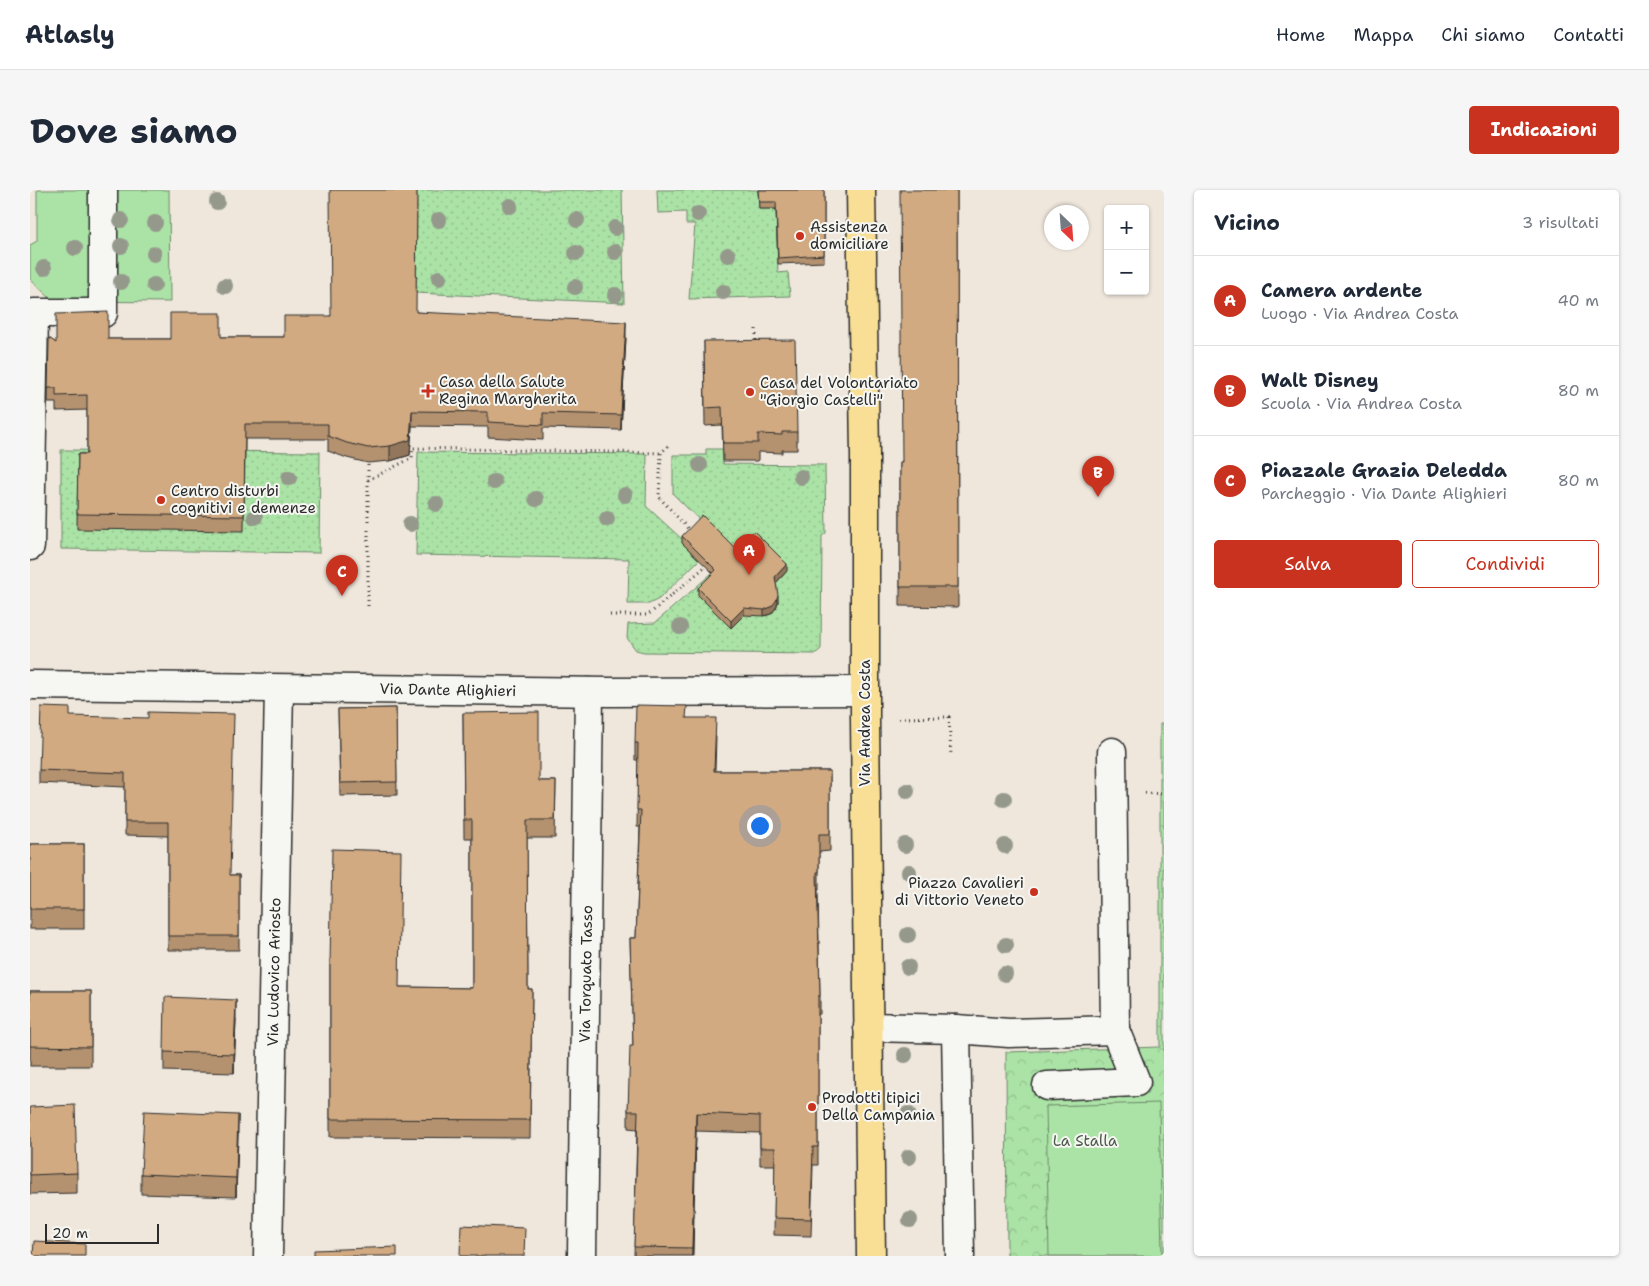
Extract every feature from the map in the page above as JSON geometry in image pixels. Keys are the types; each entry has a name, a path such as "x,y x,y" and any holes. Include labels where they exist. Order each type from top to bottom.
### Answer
{"main road":[{"name":"Via Andrea Costa","path":"861,190 865,455 865,719 871,1256"}],"street":[{"path":"30,546 34,313 103,313 103,190"},
{"name":"Via Dante Alighieri","path":"30,685 589,692 865,691"},
{"name":"Via Ludovico Ariosto","path":"268,1256 279,688"},
{"name":"Via Torquato Tasso","path":"582,1256 589,692"},
{"path":"1048,1086 1136,1082 1115,1030 1112,752"},
{"path":"868,1027 956,1029 1009,1033 1115,1030"},
{"path":"956,1029 960,1256"}],"path":[{"path":"756,329 756,349"},
{"path":"668,446 661,453 659,497 692,532"},
{"path":"368,480 412,458 413,448 661,453"},
{"path":"368,463 368,606"},
{"path":"610,615 648,615 706,566"},
{"path":"865,719 949,717 950,756"}],"green space":[{"path":"37,190 169,190 170,302 53,301 30,279 30,245 37,241"},
{"path":"417,190 622,190 624,303 416,293"},
{"path":"657,190 758,190 759,209 776,209 778,273 788,272 790,296 689,299 695,224 686,224 686,212 658,213"},
{"path":"706,449 723,449 723,464 825,465 826,533 822,536 821,649 815,654 644,652 636,650 627,638 628,624 655,623 712,573 736,556 673,494 673,455 706,455"},
{"path":"61,450 320,452 319,553 61,549"},
{"path":"418,452 647,454 646,506 684,541 682,543 699,560 659,599 649,604 628,604 629,559 416,555"},
{"name":"La Stalla","path":"1160,724 1164,724 1164,1256 1007,1256 1006,1052 1160,1047"},
{"path":"1159,1103 1162,1256 1049,1256 1046,1106"}],"building":[{"path":"330,190 417,190 416,312 626,322 621,415 543,413 543,425 488,422 488,412 412,411 410,440 390,446 368,448 328,436 328,424 245,424 244,516 77,514 78,454 87,454 87,395 56,396 56,388 48,388 49,338 56,343 56,314 108,312 108,339 170,339 170,313 221,313 221,337 284,337 284,316 331,316"},
{"name":"Assistenza domiciliare","path":"758,190 824,190 824,255 778,258 776,202 759,202"},
{"path":"900,190 957,190 958,587 900,587 900,462 902,462"},
{"name":"Casa del Volontariato \"Giorgio Castelli\"","path":"795,340 797,432 782,432 782,435 758,434 758,443 723,443 722,407 705,408 704,341"},
{"path":"702,515 736,549 754,531 787,564 775,577 778,595 771,607 764,610 744,608 731,621 698,588 716,570 682,536"},
{"path":"636,705 687,706 686,718 716,718 714,771 830,771 830,834 819,834 819,872 817,872 820,996 818,996 818,1147 813,1147 811,1219 774,1218 775,1148 760,1148 760,1116 696,1113 692,1248 634,1247 638,1111 628,1111 630,1046 633,1046 630,938 636,938 641,810 637,810 638,743 635,743"},
{"path":"41,707 70,708 70,716 148,718 148,712 234,714 230,875 239,875 239,936 168,936 168,822 125,822 125,773 39,770"},
{"path":"396,708 397,782 340,783 338,709"},
{"path":"539,712 539,781 556,781 555,820 527,820 528,989 532,989 530,1120 330,1119 332,849 401,851 399,987 472,988 472,820 464,820 463,713"},
{"path":"30,844 84,844 84,909 30,909"},
{"path":"30,991 91,991 91,1047 30,1046"},
{"path":"165,997 236,1000 234,1054 164,1052"},
{"path":"75,1105 77,1173 30,1175 30,1107"},
{"path":"144,1111 238,1115 236,1178 141,1174"},
{"path":"461,1225 525,1228 524,1256 460,1256"},
{"path":"34,1241 85,1244 85,1256 33,1256"},
{"path":"397,1247 397,1256 314,1256 314,1250"}],"place":[{"name":"Assistenza domiciliare","path":"800,236"},
{"name":"Casa della Salute Regina Margherita","path":"428,391"},
{"name":"Casa del Volontariato \"Giorgio Castelli\"","path":"750,392"},
{"name":"Walt Disney","path":"1098,497"},
{"name":"Centro disturbi cognitivi e demenze","path":"161,500"},
{"name":"Camera ardente","path":"749,575"},
{"name":"Piazzale Grazia Deledda","path":"342,596"},
{"name":"Piazza Cavalieri di Vittorio Veneto","path":"1034,892"},
{"name":"Prodotti tipici Della Campania","path":"812,1107"}]}
